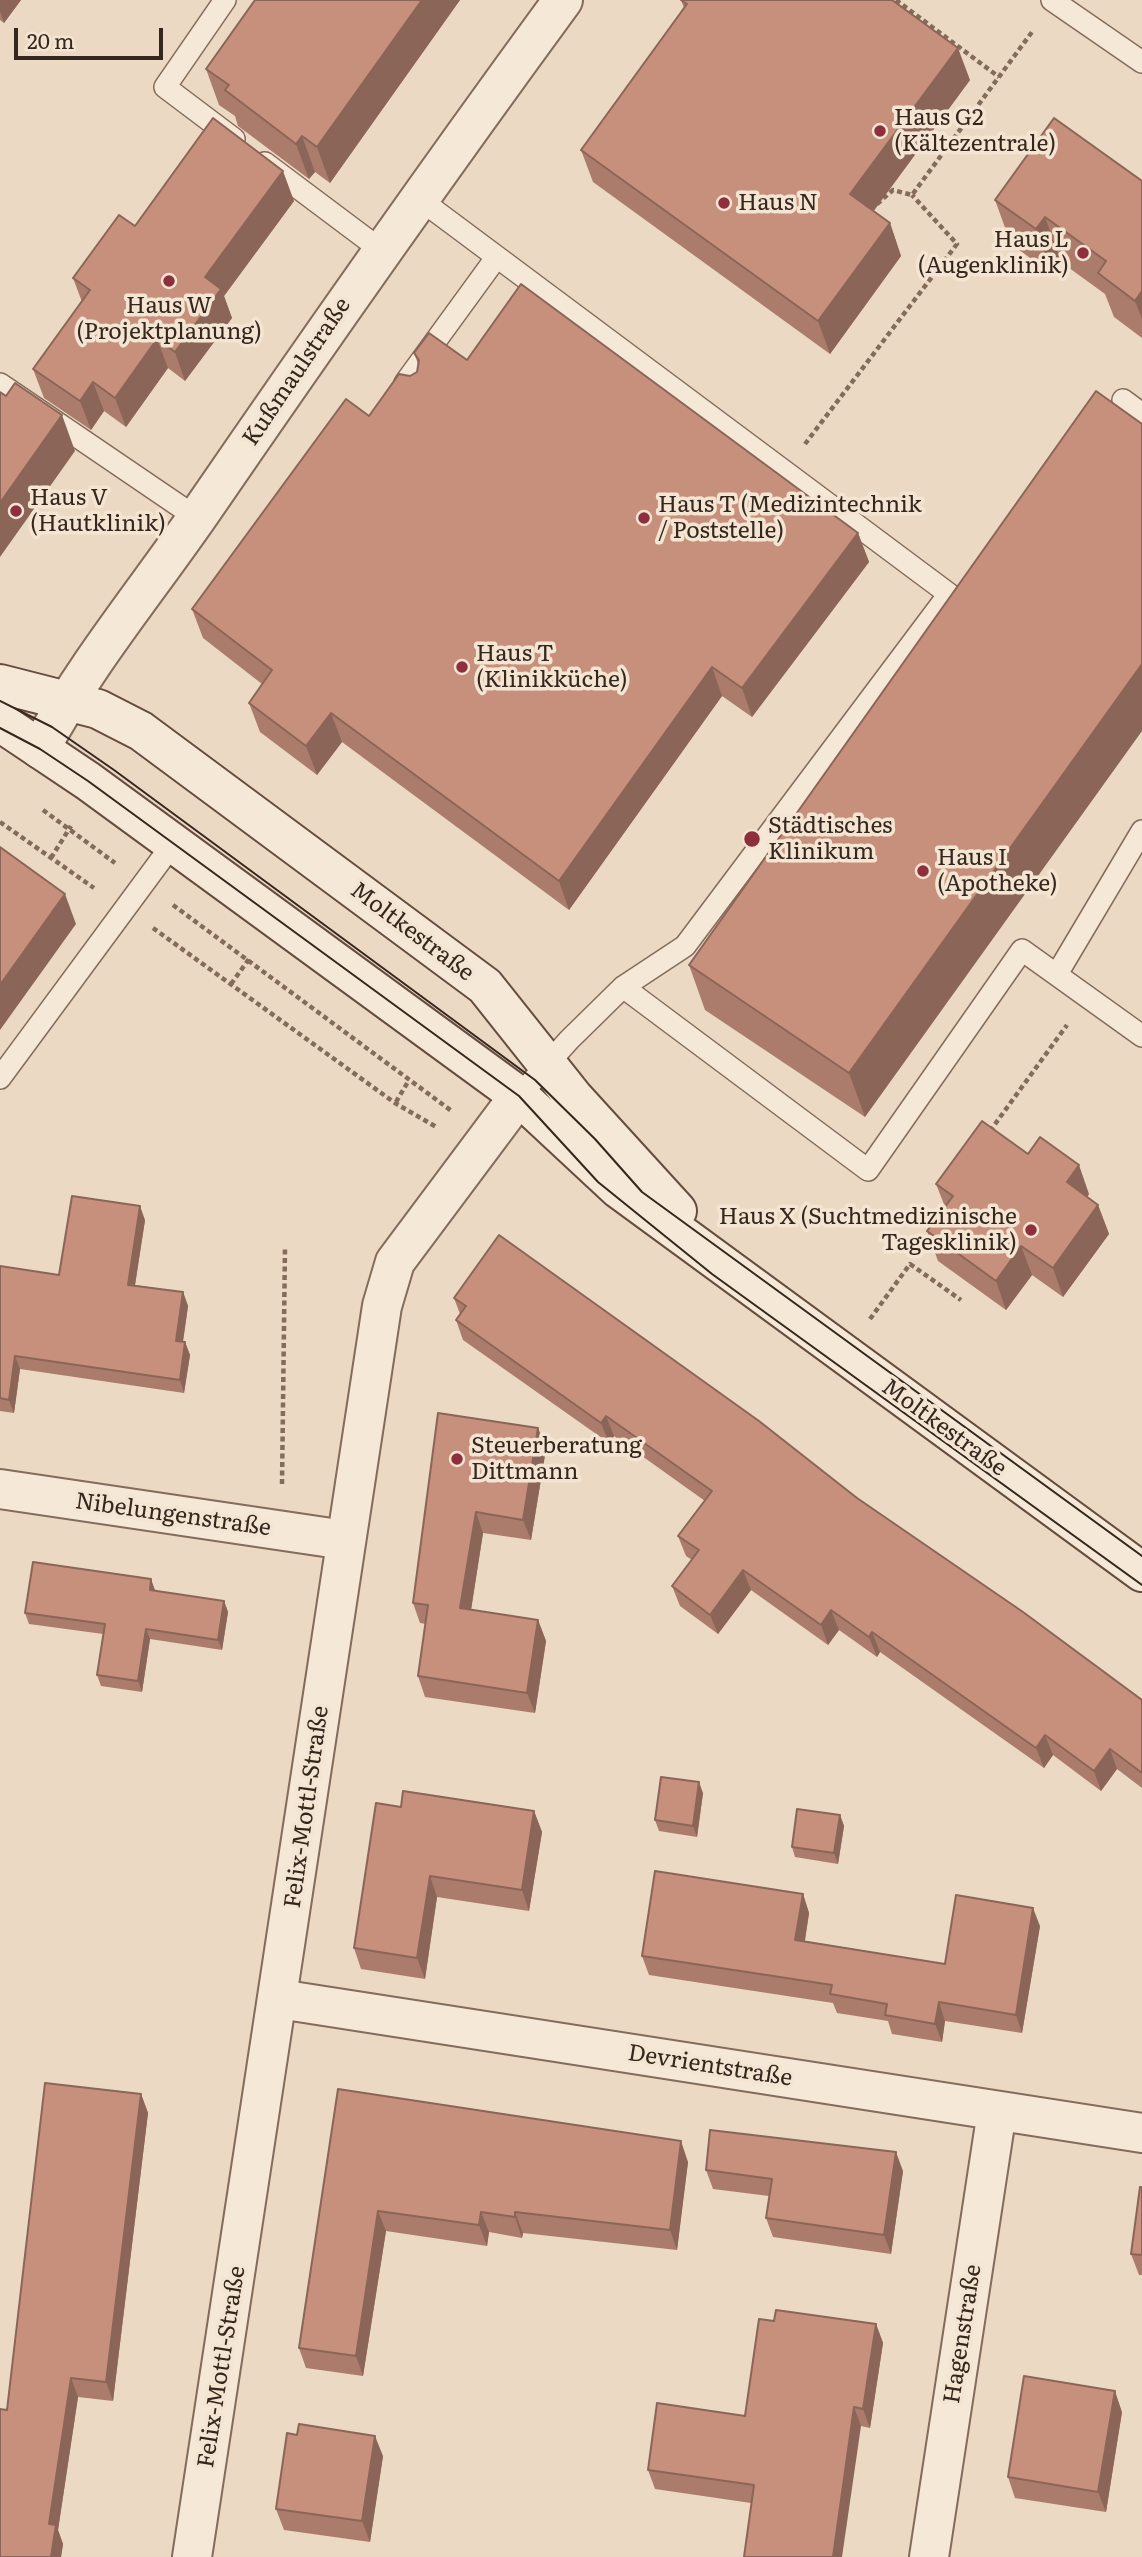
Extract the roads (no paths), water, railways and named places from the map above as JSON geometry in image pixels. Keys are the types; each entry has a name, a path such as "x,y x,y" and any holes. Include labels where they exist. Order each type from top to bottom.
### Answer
{"street":[{"name":"Kußmaulstraße","path":"40,749 66,701 197,518 381,250 563,0"},
{"name":"Moltkestraße","path":"0,684 98,709 141,731 485,986 548,1066 746,1284"},
{"name":"Moltkestraße","path":"0,722 361,979 519,1096 619,1189 1142,1572"},
{"name":"Felix-Mottl-Straße","path":"192,2557 279,1999 345,1540 382,1306 395,1262 519,1096"},
{"name":"Nibelungenstraße","path":"0,1489 345,1540"},
{"name":"Devrientstraße","path":"279,1999 1142,2133"},
{"name":"Hagenstraße","path":"929,2557 997,2111"}],"lane":[{"path":"225,0 165,87 381,250"},
{"path":"1054,0 1142,62"},
{"path":"418,198 949,594 685,946 623,987 569,1040 519,1096"},
{"path":"417,393 405,383 496,258"},
{"path":"0,384 197,518"},
{"path":"1123,400 1142,414"},
{"path":"1057,974 1142,831"},
{"path":"0,1078 172,845"},
{"path":"623,987 868,1170 1022,950 1142,1036"}],"tram line":[{"path":"0,701 52,727 114,770 535,1080 595,1139 642,1192 1142,1556"},
{"path":"0,728 40,749 88,781 519,1096 598,1182 712,1274 1142,1585"}],"place":[{"name":"Haus G2 (Kältezentrale)","path":"880,131"},
{"name":"Haus N","path":"724,203"},
{"name":"Haus L (Augenklinik)","path":"1083,253"},
{"name":"Haus W (Projektplanung)","path":"169,281"},
{"name":"Haus V (Hautklinik)","path":"16,511"},
{"name":"Haus T (Medizintechnik / Poststelle)","path":"644,518"},
{"name":"Haus T (Klinikküche)","path":"462,667"},
{"name":"Städtisches Klinikum","path":"752,839"},
{"name":"Haus I (Apotheke)","path":"923,871"},
{"name":"Haus X (Suchtmedizinische Tagesklinik)","path":"1031,1230"},
{"name":"Steuerberatung Dittmann","path":"457,1459"}]}
